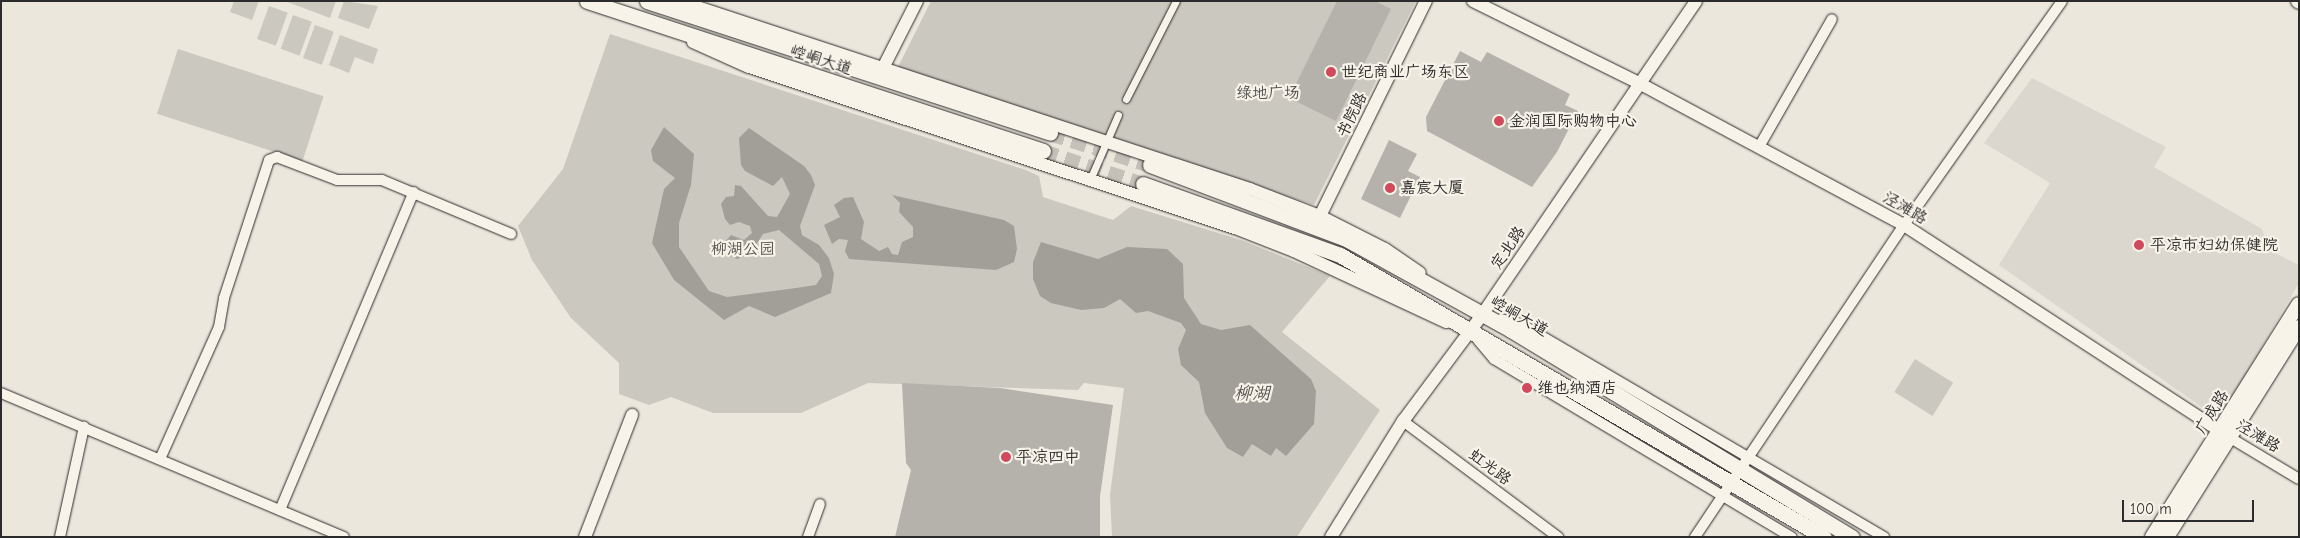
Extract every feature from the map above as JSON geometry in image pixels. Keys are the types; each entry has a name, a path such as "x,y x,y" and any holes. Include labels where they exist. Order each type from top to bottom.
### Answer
{"main road":[{"name":"崆峒大道","path":"587,1 1043,151"},
{"name":"崆峒大道","path":"651,2 1050,133"},
{"name":"崆峒大道","path":"1150,165 1348,240 1482,315 1735,477 1824,537"},
{"name":"崆峒大道","path":"1142,184 1340,255 1471,331 1735,477 1852,537"},
{"name":"广成路","path":"2167,537 2299,304"},
{"name":"广成路","path":"2152,537 2299,327"}],"street":[{"path":"882,70 917,1"},
{"path":"1126,99 1176,1"},
{"name":"书院路","path":"1320,216 1426,1"},
{"name":"泾滩路","path":"1473,1 1639,83 1904,225 2225,435 2299,479"},
{"name":"定北路","path":"1331,537 1403,421 1471,331 1696,1"},
{"path":"1695,537 1904,225 2062,1"},
{"path":"1792,537 1494,358 1471,331 1418,312 1294,250 749,67 644,20 651,2 697,7 1103,144 1250,189 1320,216 1385,249 1482,315 1521,324 1884,537"},
{"path":"1759,147 1832,19"},
{"path":"1089,182 1103,144 1118,115"},
{"path":"160,459 219,327 224,298 269,160 278,157 337,180 382,180 511,234"},
{"path":"280,510 414,192"},
{"path":"1,393 344,537"},
{"path":"585,537 632,415"},
{"name":"虹光路","path":"1403,421 1558,537"},
{"path":"60,537 84,427"},
{"path":"808,537 820,504"}],"shaded area":[{"name":"平凉市妇幼保健院","path":"2032,78 2166,147 2154,167 2262,229 2269,250 2299,265 2299,283 2220,420 1999,265 2050,183 1984,143"}],"green space":[{"path":"234,1 259,1 252,20 230,12"},
{"path":"285,1 336,1 330,18"},
{"path":"344,1 378,6 369,29 338,18"},
{"name":"绿地广场","path":"931,1 1416,1 1314,205 896,71"},
{"path":"269,6 288,13 276,46 257,39"},
{"path":"293,15 312,22 299,56 281,49"},
{"path":"315,25 334,32 322,65 303,58"},
{"name":"柳湖公园","path":"610,34 1026,170 1039,176 1043,197 1113,220 1131,206 1244,241 1330,276 1282,332 1380,410 1297,537 1112,537 1110,495 1124,388 1084,383 1078,390 868,383 801,413 713,413 671,397 649,405 619,394 619,363 571,318 532,260 518,226 563,169"},
{"path":"340,35 378,49 373,64 355,57 349,73 329,65"},
{"path":"178,49 324,96 302,161 157,114"},
{"path":"1915,359 1953,383 1932,416 1894,392"}],"water":[{"path":"664,127 694,154 691,185 679,223 679,247 709,291 727,297 796,288 816,285 822,276 819,264 779,230 763,234 750,254 737,259 727,255 723,244 731,235 744,240 752,233 750,226 739,222 730,225 725,219 721,204 726,197 734,196 735,185 741,186 768,216 777,217 790,194 782,177 773,186 745,171 741,165 739,138 749,128 804,166 811,175 815,185 800,226 802,235 819,245 829,258 834,274 831,293 775,317 749,306 724,320 674,280 652,243 664,189 675,178 653,161 651,150"},
{"path":"892,195 1004,220 1014,226 1017,249 1014,262 996,270 849,259 845,251 848,240 839,239 832,244 824,225 840,217 834,205 844,198 853,197 864,222 861,239 879,251 888,247 892,254 898,255 902,242 913,237 913,227 899,212 900,203"},
{"name":"柳湖","path":"1041,242 1098,259 1127,247 1167,249 1183,264 1184,298 1201,324 1221,330 1250,325 1311,379 1316,391 1314,424 1286,456 1276,448 1271,456 1252,444 1243,457 1227,448 1205,413 1199,382 1181,365 1178,349 1186,330 1181,323 1148,311 1136,313 1120,299 1104,308 1081,310 1051,303 1040,296 1033,279 1033,262"}],"building":[{"name":"世纪商业广场东区","path":"1337,1 1375,1 1391,9 1336,121 1289,98"},
{"name":"金润国际购物中心","path":"1460,51 1481,62 1487,52 1570,94 1565,105 1578,111 1557,152 1532,187 1427,131 1426,117"},
{"name":"嘉宸大厦","path":"1389,140 1417,154 1408,171 1420,177 1400,218 1361,199"},
{"name":"平凉四中","path":"902,383 1000,388 1113,405 1100,496 1100,537 895,537 911,470 906,463"}],"tunnel":[{"path":"1050,133 1150,165"},
{"path":"1043,151 1143,184"}],"place":[{"name":"世纪商业广场东区","path":"1331,72"},
{"name":"金润国际购物中心","path":"1499,121"},
{"name":"嘉宸大厦","path":"1390,188"},
{"name":"平凉市妇幼保健院","path":"2139,245"},
{"name":"维也纳酒店","path":"1527,388"},
{"name":"平凉四中","path":"1006,457"}]}
